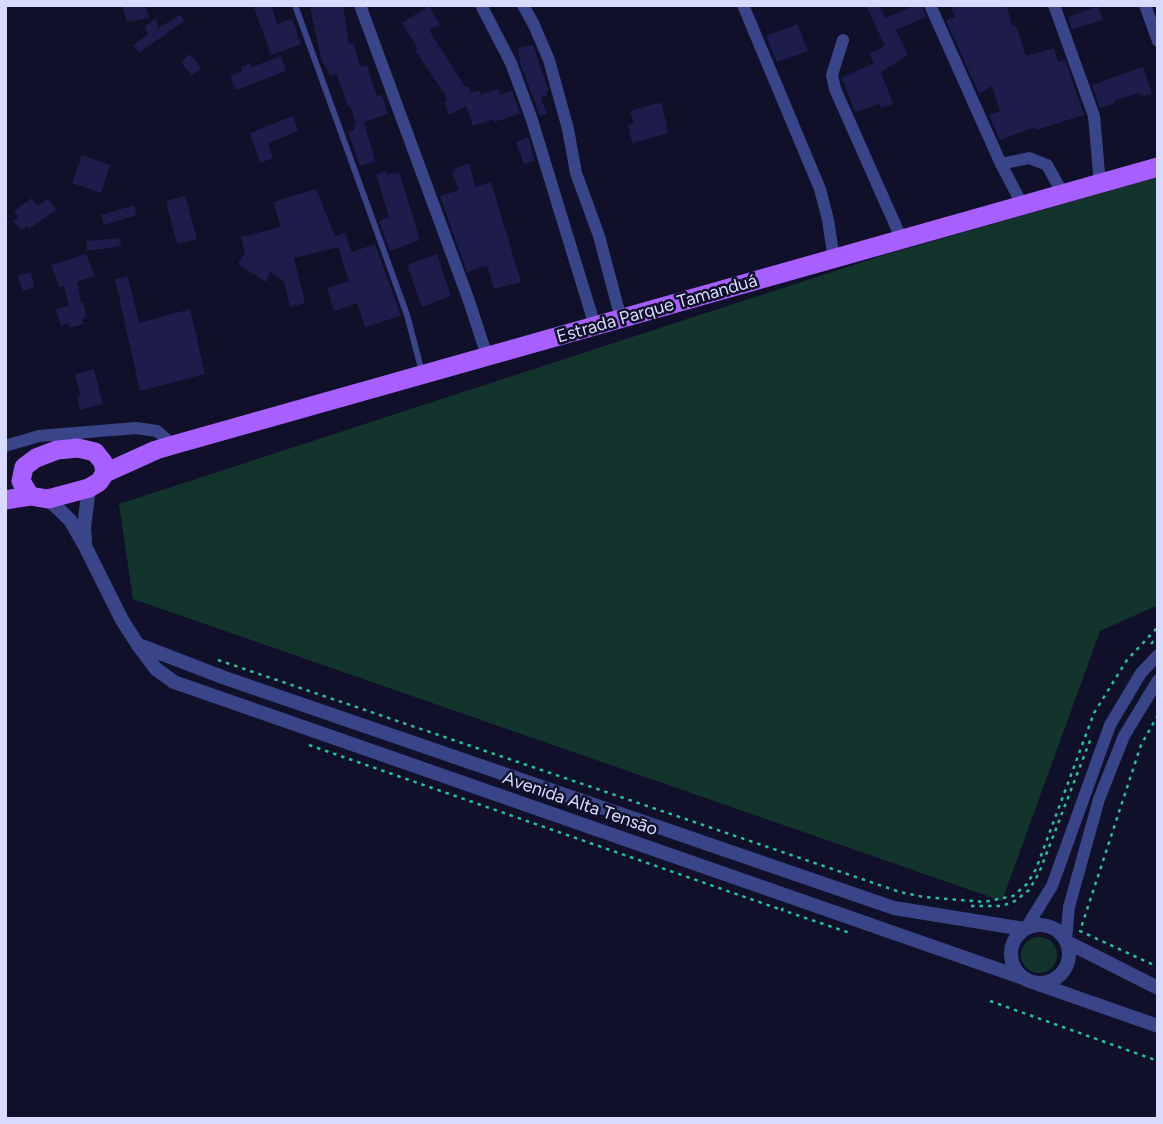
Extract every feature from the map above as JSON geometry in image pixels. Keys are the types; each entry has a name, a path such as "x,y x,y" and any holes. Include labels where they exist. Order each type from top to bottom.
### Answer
{"main road":[{"name":"Estrada Parque Tamanduá","path":"104,473 164,447 1158,167"},
{"name":"Estrada Parque Tamanduá","path":"24,467 36,457 57,450 78,448 94,452 164,447"},
{"path":"5,500 39,498 89,488 99,482 104,473 103,461 94,452"},
{"path":"5,478 24,467"},
{"path":"24,467 21,481 39,498"}],"street":[{"path":"360,5 470,301 487,356"},
{"path":"481,5 511,63 531,117 595,326"},
{"path":"523,5 549,60 568,129 576,173 599,236 621,319"},
{"path":"743,5 820,189 834,259"},
{"path":"930,5 1001,164 1023,206"},
{"path":"1054,5 1094,116 1100,184"},
{"path":"1145,5 1158,41"},
{"path":"843,40 832,75 835,89 902,240"},
{"path":"1001,164 1029,158 1047,165 1063,194"},
{"path":"5,446 38,436 136,428 157,431 166,436 164,447"},
{"name":"Avenida Alta Tensāo","path":"85,546 84,527 89,488"},
{"name":"Avenida Alta Tensāo","path":"39,498 70,520 122,620 138,645 156,669 174,682 1023,978"},
{"name":"Avenida Alta Tensāo","path":"138,645 250,687 894,908 1025,928"},
{"path":"1153,650 1110,725 1052,886 1012,944 1010,953 1012,963 1023,978 1158,1026"},
{"path":"1038,984 1057,978 1069,962 1069,907 1100,799 1124,736 1158,680"},
{"path":"1025,928 1044,924 1060,932 1067,941 1158,988"}],"lane":[{"path":"295,5 407,315 422,374"}],"path":[{"path":"211,657 901,892 924,897 984,902 1013,896 1027,884 1094,713 1127,660 1158,627"},
{"path":"1153,650 1158,636"},
{"path":"1158,715 1141,745 1080,931 1158,967"},
{"path":"924,903 1002,906 1015,901 1029,890 1040,873 1093,731"},
{"path":"309,745 782,910"},
{"path":"803,864 851,881"},
{"path":"990,1001 1158,1061"}],"green space":[{"path":"1158,177 1158,605 1100,631 1002,901 133,599 119,504 881,256"},
{"path":"1039,937 1052,942 1057,955 1052,968 1039,973 1026,968 1021,955 1026,942"}],"building":[{"path":"122,5 145,5 149,18 127,22"},
{"path":"253,5 271,5 277,24 292,19 301,44 271,55"},
{"path":"343,5 349,44 354,43 360,67 367,65 377,96 382,95 388,114 364,122 375,161 360,166 348,132 355,130 353,125 356,124 350,106 348,107 337,74 330,76 321,58 310,7"},
{"path":"866,5 879,5 885,18 921,5 926,17 896,30 908,55 881,72 893,104 881,108 879,104 855,112 842,78 874,63 869,54 885,46"},
{"path":"950,5 1006,5 1026,56 1054,48 1058,62 1065,60 1084,115 1036,130 1035,127 1000,140 989,115 1000,111 992,86 979,94 946,20 955,17"},
{"path":"429,6 440,24 429,30 465,87 469,86 470,93 479,90 481,95 498,89 500,95 512,91 520,114 473,126 466,106 449,115 444,93 415,50 418,49 402,23"},
{"path":"1098,6 1103,20 1072,29 1068,17"},
{"path":"180,15 184,21 139,53 133,45 148,35 145,26 156,19 158,28"},
{"path":"797,24 808,51 777,62 766,36"},
{"path":"533,45 549,91 546,92 547,96 541,97 547,114 540,116 520,63 518,48"},
{"path":"190,54 201,68 192,76 181,62"},
{"path":"281,56 286,71 236,90 230,76 242,71 241,67 250,63 252,67"},
{"path":"1143,67 1152,94 1143,96 1138,93 1100,108 1092,85"},
{"path":"662,104 668,133 632,143 628,125 634,124 630,111"},
{"path":"293,116 298,131 268,143 273,158 260,163 250,133"},
{"path":"528,137 535,161 524,164 516,142"},
{"path":"82,155 110,165 101,193 72,183"},
{"path":"469,163 475,187 491,182 521,282 494,289 487,265 467,272 440,196 459,190 452,170"},
{"path":"386,171 387,175 399,172 420,240 390,251 379,221 389,217 376,174"},
{"path":"316,189 335,236 345,233 352,252 375,244 401,316 365,327 357,303 334,311 327,288 349,281 338,247 294,258 305,303 290,307 284,281 270,272 266,282 238,264 245,253 241,237 281,227 273,202"},
{"path":"185,196 197,239 177,244 166,201"},
{"path":"32,198 37,206 48,199 56,210 29,229 27,226 21,230 13,221 18,217 14,211"},
{"path":"134,205 137,215 104,225 101,215"},
{"path":"120,238 121,246 87,251 86,241"},
{"path":"86,254 95,276 77,282 87,317 82,319 84,324 69,328 68,323 61,326 56,309 69,306 64,286 59,287 51,265"},
{"path":"437,254 451,296 422,307 407,265"},
{"path":"31,272 34,287 23,291 18,276"},
{"path":"128,276 139,323 190,309 205,374 140,391 115,279"},
{"path":"94,369 103,404 80,410 75,374"}]}
